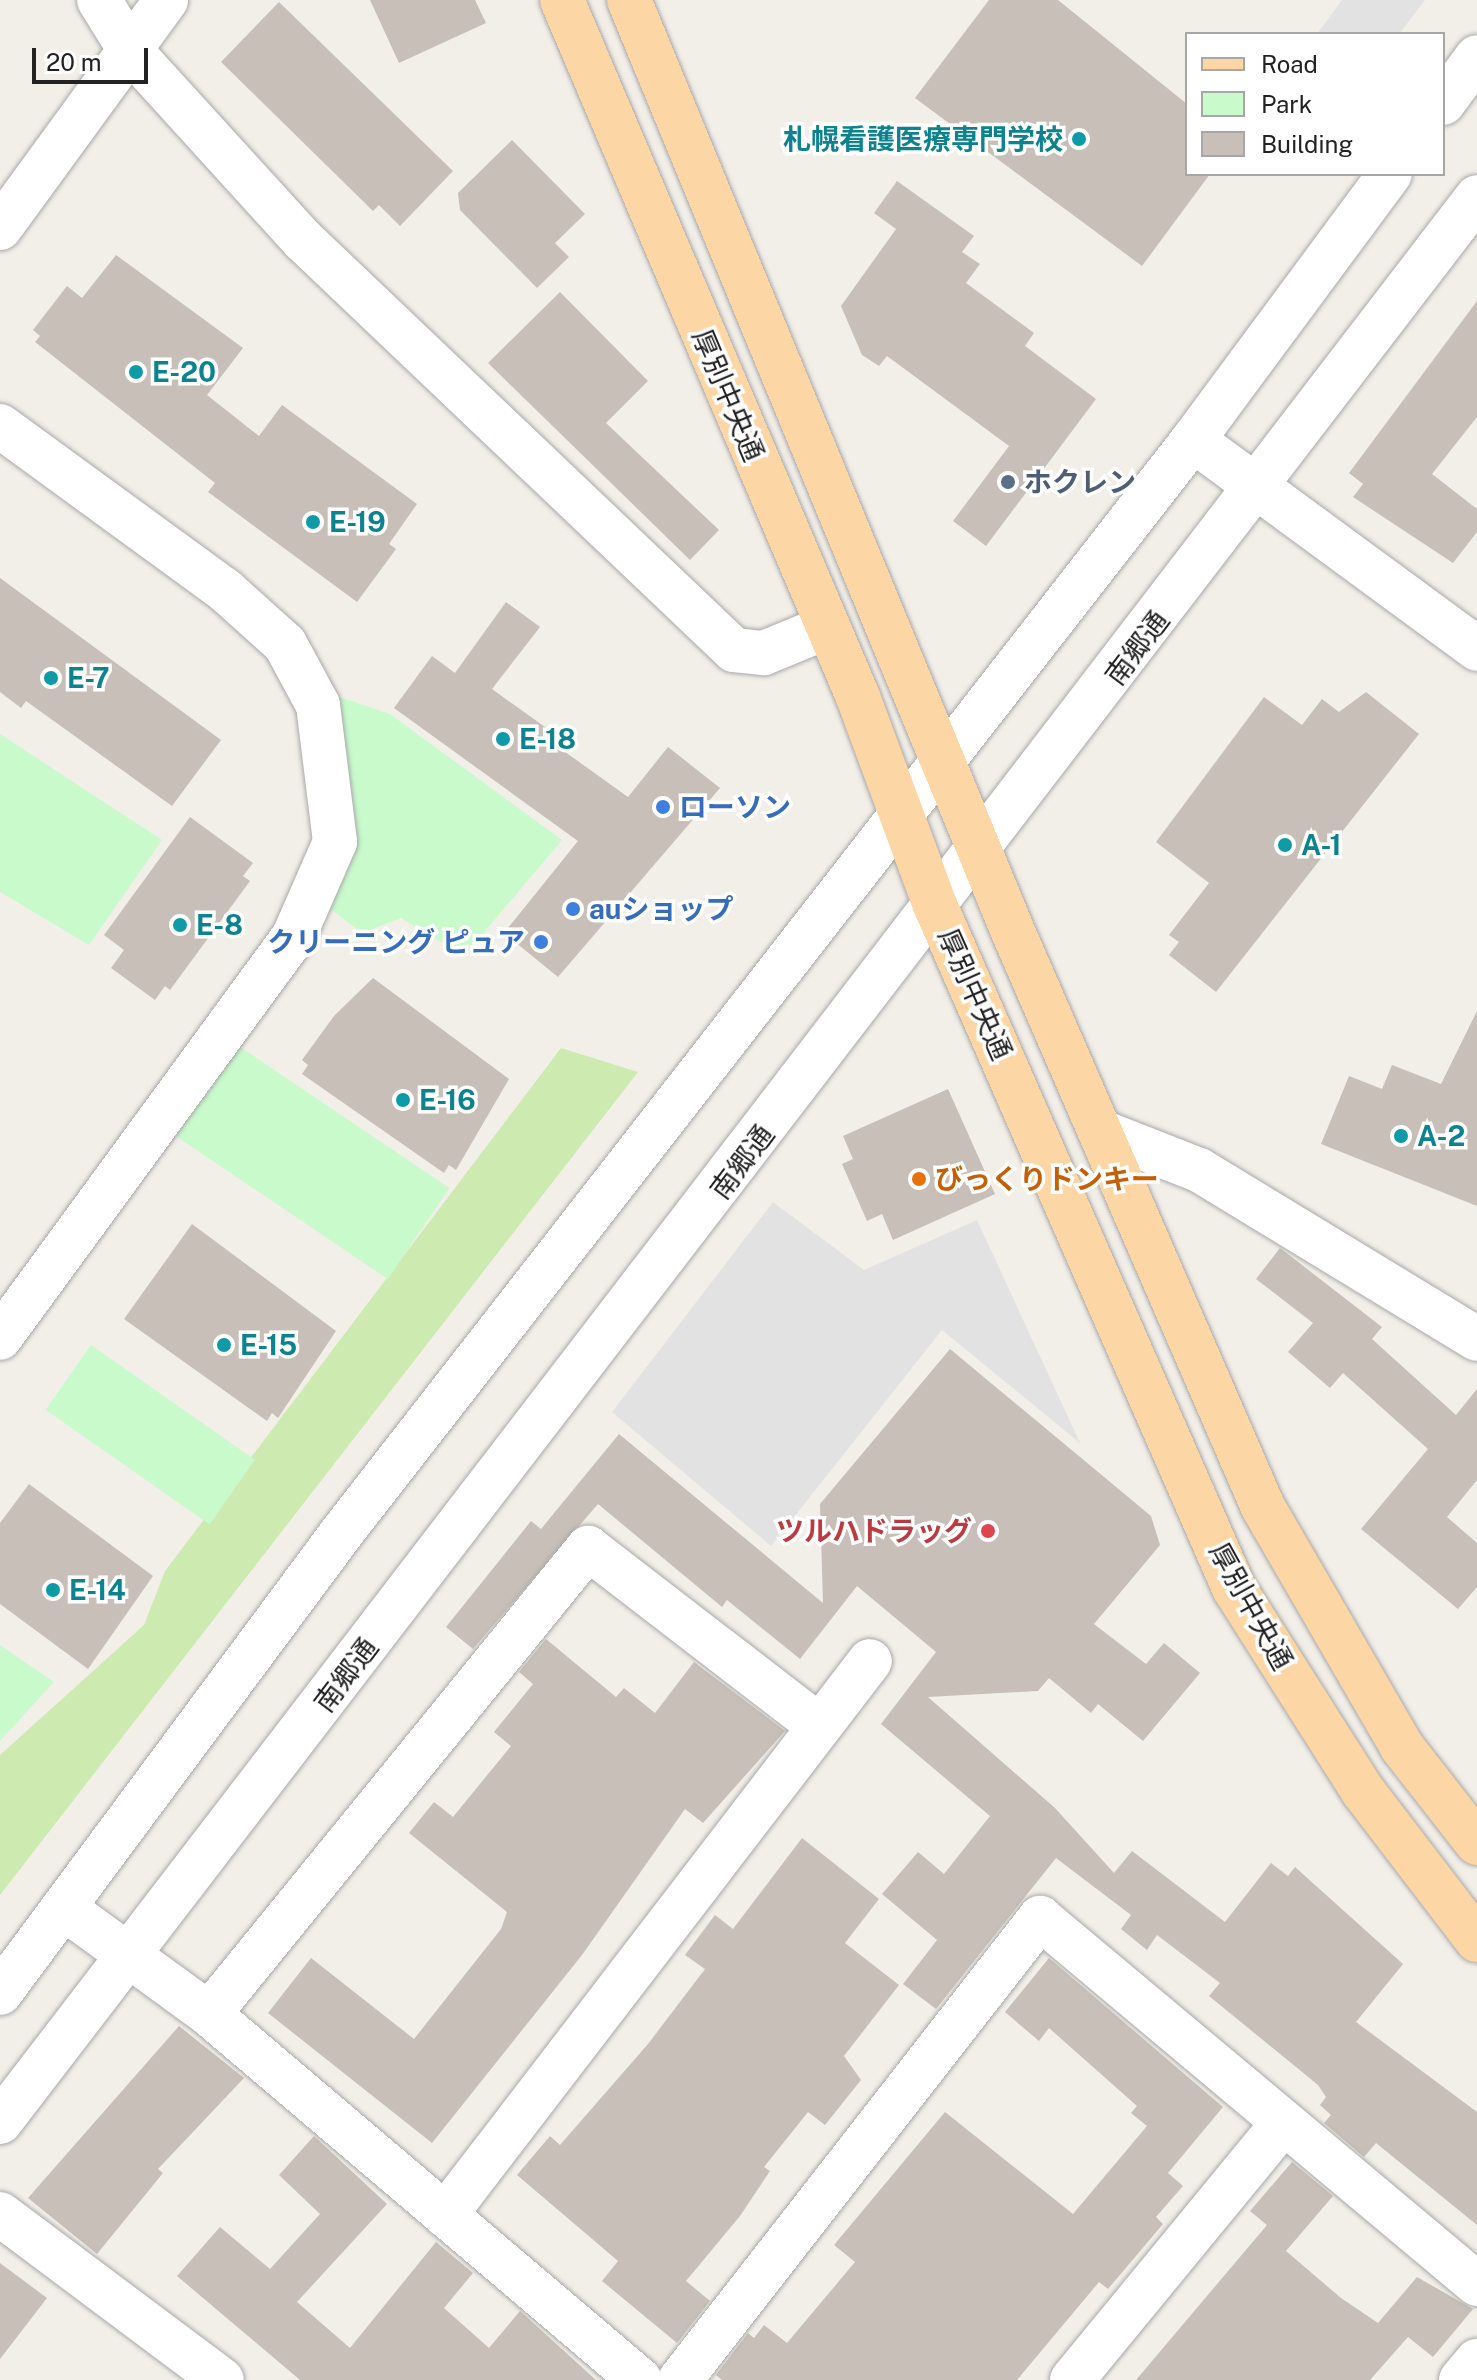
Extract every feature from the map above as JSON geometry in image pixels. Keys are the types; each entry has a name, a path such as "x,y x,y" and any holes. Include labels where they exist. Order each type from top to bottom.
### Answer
{"main road":[{"name":"厚別中央通","path":"562,0 827,627 935,905 1234,1588 1363,1791 1477,1940"},
{"name":"厚別中央通","path":"629,0 943,764 1263,1507 1402,1747 1477,1843"}],"street":[{"path":"99,0 130,50 303,240 734,650 764,653 827,627"},
{"path":"0,228 166,0"},
{"path":"1445,100 1477,57"},
{"path":"0,1993 343,1531 1193,440 1389,176"},
{"name":"南郷通","path":"0,2122 130,1957 978,847 1261,487 1477,197"},
{"path":"0,426 226,591 285,644 318,705 335,842 294,936 0,1338"},
{"path":"1193,440 1477,648"},
{"path":"1102,1132 1199,1170 1477,1339"},
{"path":"209,2014 588,1548 819,1726"},
{"path":"445,2215 870,1661"},
{"path":"65,1909 209,2014 640,2380"},
{"path":"680,2380 1040,1918 1477,2284"},
{"path":"1072,2380 1283,2123"},
{"path":"0,2214 222,2380"},
{"path":"1461,2380 1477,2361"}],"green space":[{"path":"328,693 390,714 562,840 464,956 401,918 362,933 324,904"},
{"path":"0,734 162,840 89,945 0,892"},
{"path":"233,1042 449,1188 388,1279 171,1133"},
{"path":"561,1048 638,1072 0,1895 0,1755 144,1625 165,1571"},
{"path":"91,1345 255,1460 210,1524 46,1410"},
{"path":"0,1645 54,1682 0,1741"}],"shaded area":[{"path":"1342,0 1425,0 1401,32 1318,32"},
{"path":"773,1202 864,1270 977,1220 1080,1443 942,1330 771,1546 612,1412"}],"building":[{"path":"370,0 475,0 486,23 399,63"},
{"name":"札幌看護医療専門学校","path":"989,0 1058,0 1185,102 1185,176 1209,176 1142,266 915,98"},
{"path":"279,2 453,171 400,226 379,205 373,211 221,62"},
{"path":"512,140 585,214 555,243 569,257 537,288 460,210 458,193"},
{"path":"897,181 974,236 962,252 980,264 966,283 1034,333 1025,346 1096,399 986,546 953,521 1009,446 887,356 879,366 862,355 841,306 896,229 874,213"},
{"path":"116,255 243,348 207,395 259,436 282,405 417,504 389,544 396,549 357,602 208,492 215,483 35,342 40,336 33,330 67,286 82,298"},
{"path":"560,292 648,381 606,423 719,530 690,560 488,363"},
{"path":"1477,301 1477,417 1432,474 1477,509 1477,532 1453,563 1353,497 1363,484 1349,473"},
{"path":"0,578 221,740 172,806 26,701 21,708 0,692"},
{"path":"506,602 540,627 492,689 566,742 561,749 628,797 668,747 720,788 558,977 504,933 578,841 394,708 432,656 455,673"},
{"name":"A-1","path":"1366,692 1419,734 1216,992 1169,955 1179,942 1169,935 1209,883 1156,842 1264,697 1302,725 1322,699 1339,712"},
{"name":"E-8","path":"190,817 253,863 243,876 250,881 170,990 165,986 155,1000 111,968 124,950 104,935"},
{"name":"E-16","path":"373,978 509,1079 456,1170 449,1165 444,1173 302,1074 308,1065 302,1060 334,1016"},
{"name":"A-2","path":"1477,1011 1477,1206 1321,1144 1349,1076 1382,1089 1392,1065 1441,1084"},
{"name":"びっくりドンキー","path":"948,1089 995,1194 893,1240 882,1214 867,1221 842,1164 853,1159 843,1136"},
{"name":"E-15","path":"192,1224 336,1331 278,1418 272,1413 267,1421 124,1319"},
{"path":"1280,1248 1382,1327 1372,1339 1456,1415 1477,1389 1477,1480 1447,1517 1477,1543 1477,1587 1458,1609 1361,1529 1428,1449 1343,1373 1330,1388 1288,1352 1313,1323 1256,1279"},
{"path":"950,1349 1151,1516 1160,1545 1094,1624 1146,1664 1164,1643 1200,1673 1143,1741 1098,1704 1091,1713 1049,1678 1038,1691 928,1697 1055,1808 1114,1873 1132,1851 1225,1922 1271,1863 1288,1876 1295,1867 1403,1964 1356,2022 1477,2112 1477,2225 1376,2143 1364,2157 1324,2123 1331,2115 1320,2105 1326,2097 1318,2085 1209,1996 1220,1983 1157,1935 1147,1950 1121,1929 1131,1915 1056,1858 936,2009 903,1984 937,1940 882,1894 918,1852 944,1874 990,1816 881,1724 936,1652 857,1586 800,1659 727,1600 722,1607 598,1504 473,1649 446,1627 531,1521 541,1529 619,1434 823,1603 820,1504"},
{"name":"E-14","path":"29,1484 153,1576 88,1669 0,1604 0,1523"},
{"path":"546,1639 616,1697 624,1688 655,1713 694,1662 785,1731 703,1823 685,1809 582,1955 432,2143 268,2013 311,1958 414,2039 501,1929 507,1912 409,1833 434,1802 453,1817 511,1746 494,1732 533,1684 519,1672"},
{"path":"802,1838 879,1899 845,1943 899,1985 844,2056 861,2080 825,2125 808,2112 764,2167 770,2171 740,2216 686,2281 710,2301 677,2343 602,2281 618,2261 517,2175 550,2136 560,2145 648,2044 705,1969 685,1955 715,1915 733,1929"},
{"path":"1049,1958 1223,2107 1168,2173 1183,2186 1156,2217 1163,2224 1108,2289 1099,2282 1017,2380 722,2380 716,2375 748,2333 754,2338 764,2325 787,2343 855,2262 834,2245 945,2112 1073,2214 1147,2126 1131,2113 1137,2106 1049,2028 1039,2041 1005,2012"},
{"path":"179,2026 244,2078 158,2169 163,2173 97,2254 28,2198"},
{"path":"314,2136 387,2204 297,2302 350,2348 436,2242 473,2273 444,2308 489,2348 520,2311 596,2380 300,2380 177,2276 220,2227 270,2269 320,2214 279,2175"},
{"path":"1292,2162 1333,2196 1286,2251 1341,2298 1378,2323 1417,2277 1473,2309 1433,2357 1408,2337 1370,2380 1136,2380 1267,2225 1250,2211"},
{"path":"0,2263 47,2298 0,2359"}],"place":[{"name":"札幌看護医療専門学校","path":"1079,139"},
{"name":"E-20","path":"136,372"},
{"name":"ホクレン","path":"1008,482"},
{"name":"E-19","path":"313,522"},
{"name":"E-7","path":"51,678"},
{"name":"E-18","path":"503,739"},
{"name":"ローソン","path":"663,807"},
{"name":"A-1","path":"1285,845"},
{"name":"auショップ","path":"573,909"},
{"name":"E-8","path":"180,925"},
{"name":"クリーニング ピュア","path":"541,942"},
{"name":"E-16","path":"403,1100"},
{"name":"A-2","path":"1401,1136"},
{"name":"びっくりドンキー","path":"919,1179"},
{"name":"E-15","path":"224,1345"},
{"name":"ツルハドラッグ","path":"988,1531"},
{"name":"E-14","path":"53,1590"}]}
